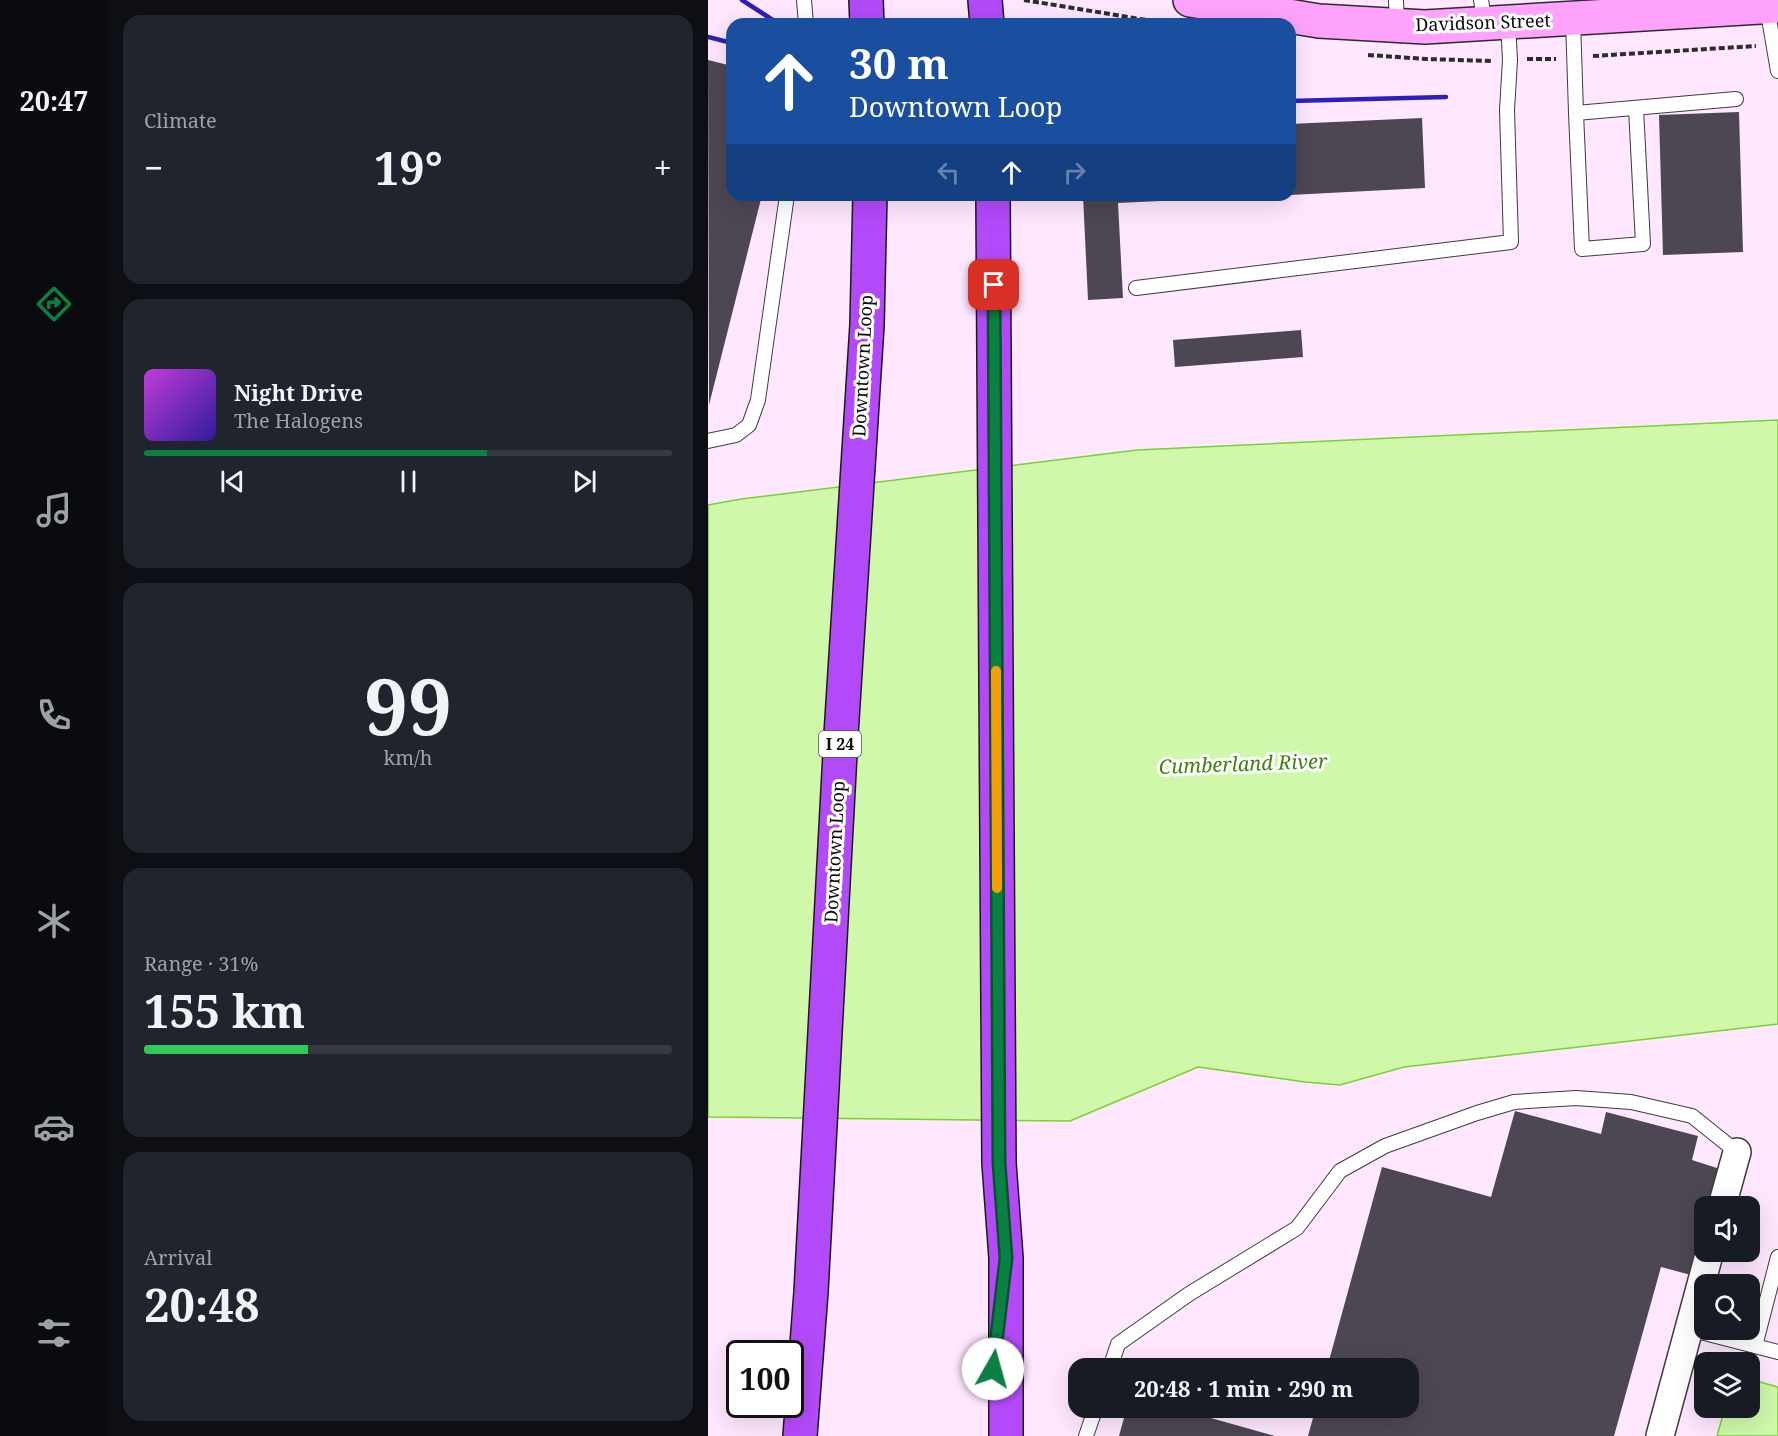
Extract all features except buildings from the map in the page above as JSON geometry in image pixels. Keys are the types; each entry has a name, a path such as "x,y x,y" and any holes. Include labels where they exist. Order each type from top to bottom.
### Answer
{"highway":[{"path":"866,0 867,18"},
{"path":"985,0 986,18"},
{"name":"Downtown Loop","path":"811,1292 841,735 866,337 870,201"},
{"path":"993,201 999,1163 1006,1258 1006,1436"},
{"path":"984,1436 1006,1258"},
{"path":"787,1436 811,1292"},
{"name":"I 24","path":"800,1436 811,1292"}],"street":[{"name":"Davidson Street","path":"1190,0 1319,21 1396,13 1425,27 1491,15 1569,10 1773,6"},
{"path":"1725,1196 1737,1152"},
{"path":"1660,1436 1707,1262"}],"lane":[{"path":"804,0 806,18"},
{"path":"1773,6 1773,45 1778,71"},
{"path":"1569,10 1575,57 1582,249 1644,244 1636,108"},
{"path":"1136,288 1511,242 1507,110 1510,60 1491,15"},
{"path":"1576,113 1736,99"},
{"path":"708,441 736,435 749,425 758,400 786,201"},
{"path":"1113,1358 1118,1344 1189,1294 1298,1228 1340,1171 1384,1146 1477,1113 1514,1102 1576,1098 1631,1102 1692,1116 1737,1152"},
{"path":"1755,1346 1778,1257"},
{"path":"1689,1329 1778,1352"},
{"path":"1086,1436 1092,1418"}],"path":[{"path":"1024,0 1134,18"},
{"path":"1362,54 1437,59 1510,60 1773,45"}],"water":[{"name":"Cumberland River","path":"1778,420 1778,1024 1404,1067 1340,1085 1198,1067 1070,1121 708,1117 708,505 1137,450"},
{"path":"1760,1382 1778,1387 1778,1436 1717,1436 1722,1418 1760,1418"}],"railway":[{"path":"742,0 770,18"},
{"path":"708,37 726,42"},
{"path":"1296,101 1446,97"}],"slow traffic":[{"path":"996,671 997,888"}],"route":[{"path":"993,1369 1006,1258 999,1163 994,285"}]}
